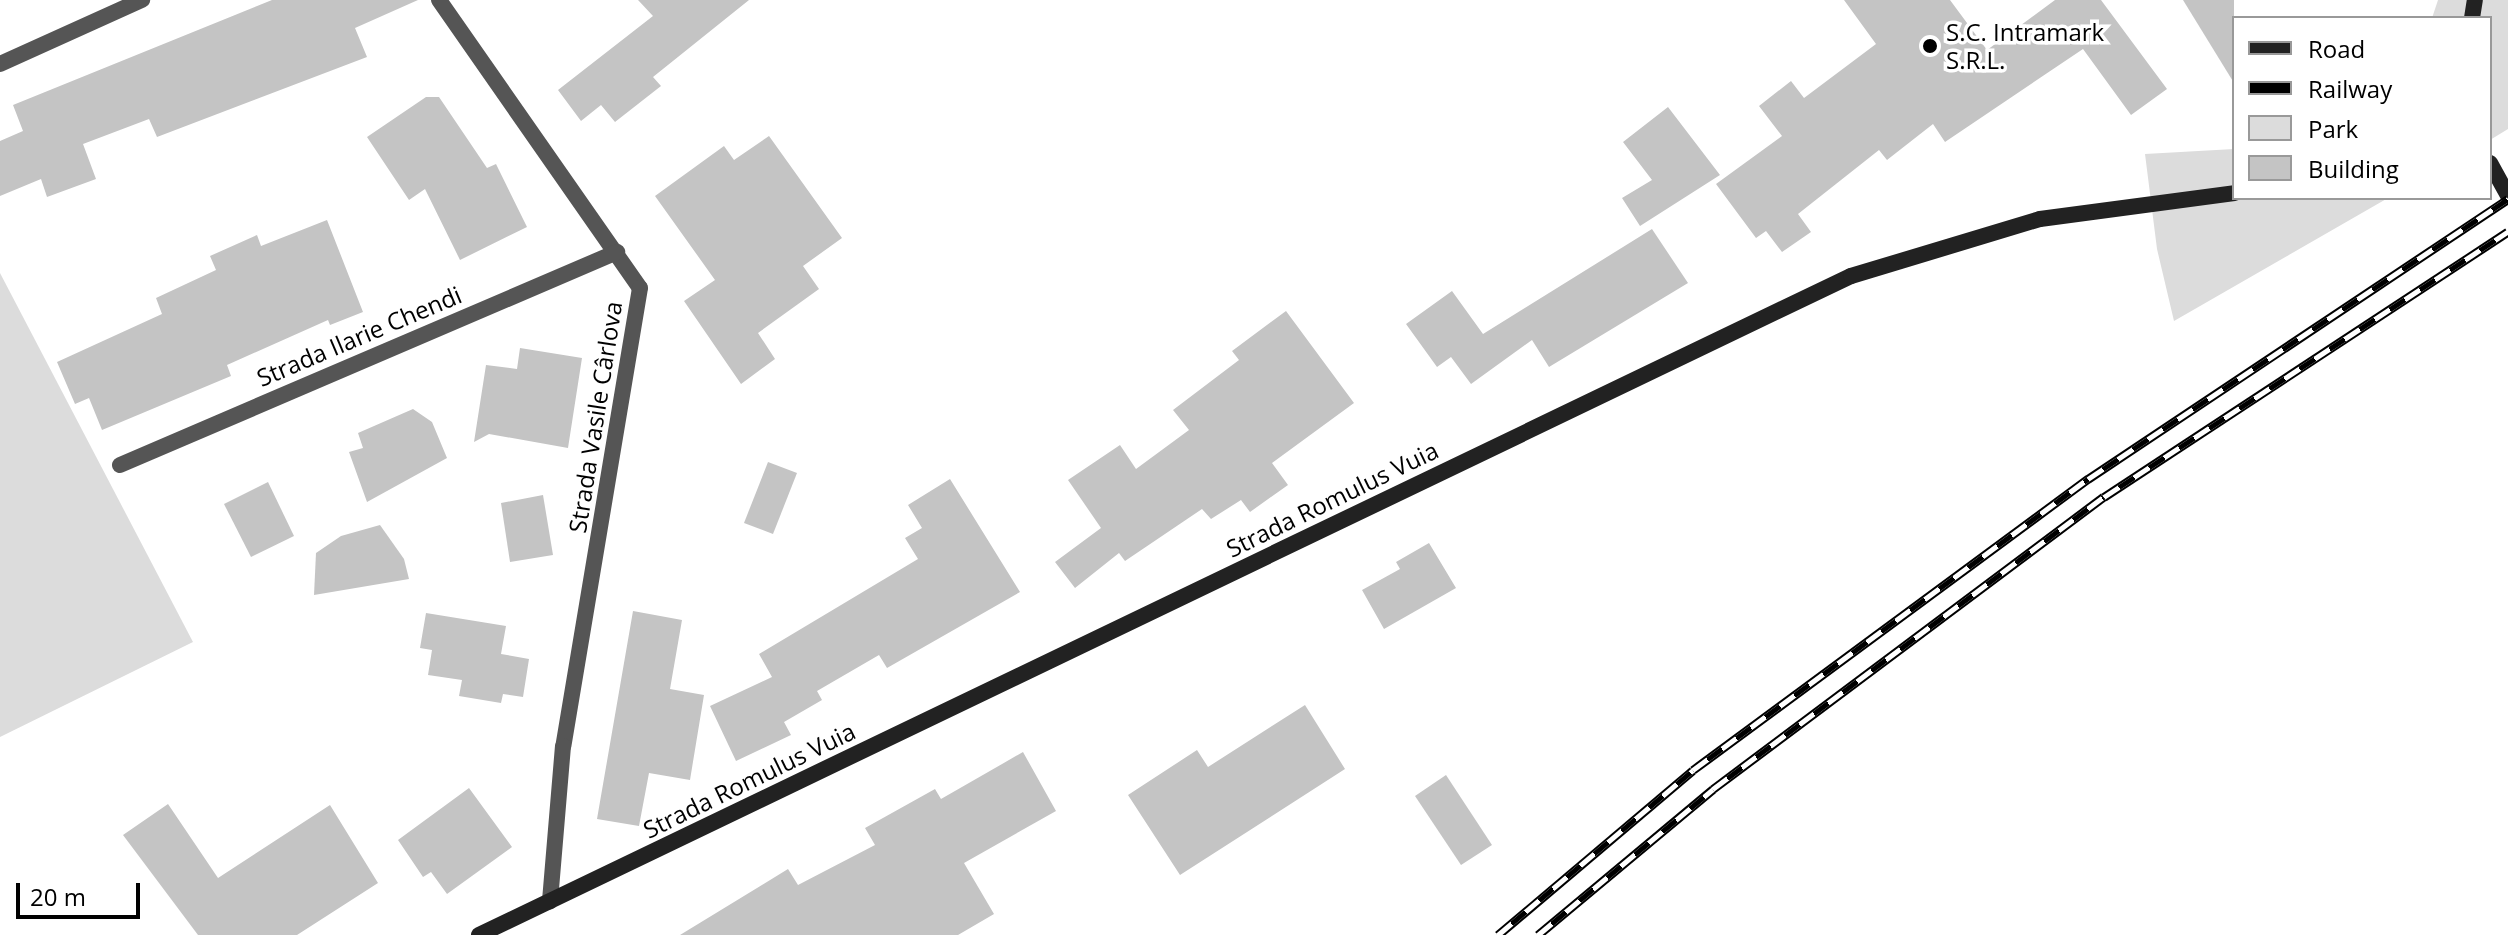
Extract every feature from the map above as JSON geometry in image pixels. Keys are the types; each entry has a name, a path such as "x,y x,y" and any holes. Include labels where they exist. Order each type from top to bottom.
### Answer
{"street":[{"path":"0,64 142,0"},
{"name":"Strada Vasile Cârlova","path":"439,0 640,288 640,306 563,746 550,901"},
{"path":"2492,167 2508,195"},
{"name":"Strada Romulus Vuia","path":"479,935 1851,276 1996,228 2101,208 2232,193"},
{"name":"Strada Ilarie Chendi","path":"120,465 617,252"}],"green space":[{"path":"2438,0 2508,0 2508,129 2492,139 2492,16 2433,16"},
{"path":"2232,149 2232,200 2385,200 2174,321 2157,249 2145,154"},
{"path":"0,273 193,642 0,737"}],"building":[{"path":"272,0 418,0 355,28 367,57 157,137 149,119 83,144 96,179 47,197 41,179 0,196 0,141 23,131 13,105"},
{"path":"638,0 749,0 653,77 661,86 615,122 601,105 581,121 558,90 653,16"},
{"path":"1844,0 1950,0 1987,50 2055,0 2101,0 2167,89 2131,115 2083,49 1945,142 1933,124 1887,160 1879,150 1798,214 1811,232 1782,252 1766,231 1756,238 1716,184 1782,136 1759,106 1791,81 1804,98 1876,44"},
{"path":"2183,0 2234,0 2232,80"},
{"path":"426,97 439,97 487,168 496,164 527,227 460,260 425,189 409,200 367,137"},
{"path":"1668,107 1720,175 1640,226 1622,198 1652,180 1623,142"},
{"path":"769,136 842,238 803,266 819,289 758,333 775,359 741,384 684,301 715,280 655,196 724,146 734,160"},
{"path":"327,220 363,312 330,325 328,320 227,365 231,376 102,430 89,398 75,404 57,362 162,314 156,298 216,270 210,256 257,235 261,246"},
{"path":"1652,229 1688,283 1549,367 1532,340 1471,384 1451,357 1437,367 1406,324 1452,291 1483,334"},
{"path":"1286,311 1354,403 1272,463 1288,485 1250,512 1241,500 1211,519 1202,509 1125,561 1119,553 1075,588 1055,562 1101,528 1068,480 1120,445 1136,469 1189,430 1173,410 1239,360 1232,351"},
{"path":"520,348 582,358 568,448 489,434 474,442 486,365 517,369"},
{"path":"413,409 432,422 447,458 367,502 349,452 363,448 358,433"},
{"path":"768,462 797,473 773,534 744,523"},
{"path":"950,479 1020,592 887,668 879,655 817,691 822,700 784,722 791,735 736,761 710,706 772,677 759,654 918,559 905,538 922,528 908,505"},
{"path":"268,482 294,536 251,557 224,504"},
{"path":"543,495 553,555 510,562 501,503"},
{"path":"380,525 404,559 409,579 314,595 316,553 341,536"},
{"path":"1429,543 1456,588 1384,629 1362,590 1400,569 1396,562"},
{"path":"633,611 682,620 670,689 704,695 690,780 649,773 639,826 597,819"},
{"path":"426,613 506,626 501,654 529,659 523,697 503,694 501,703 459,696 462,680 428,675 432,650 420,648"},
{"path":"1305,705 1345,769 1180,875 1128,795 1197,750 1208,767"},
{"path":"1023,752 1056,811 964,863 994,914 958,935 680,935 788,869 798,885 875,845 865,828 935,789 941,799"},
{"path":"1446,775 1492,845 1461,865 1415,796"},
{"path":"469,788 512,847 447,894 431,872 423,877 398,840"},
{"path":"168,804 218,878 330,805 378,883 297,935 198,935 123,835"}],"railway":[{"path":"1498,935 1693,770 2088,479 2508,199"},
{"path":"1538,935 1713,789 2104,497 2508,232"}],"place":[{"name":"S.C. Intramark S.R.L.","path":"1930,46"}]}
